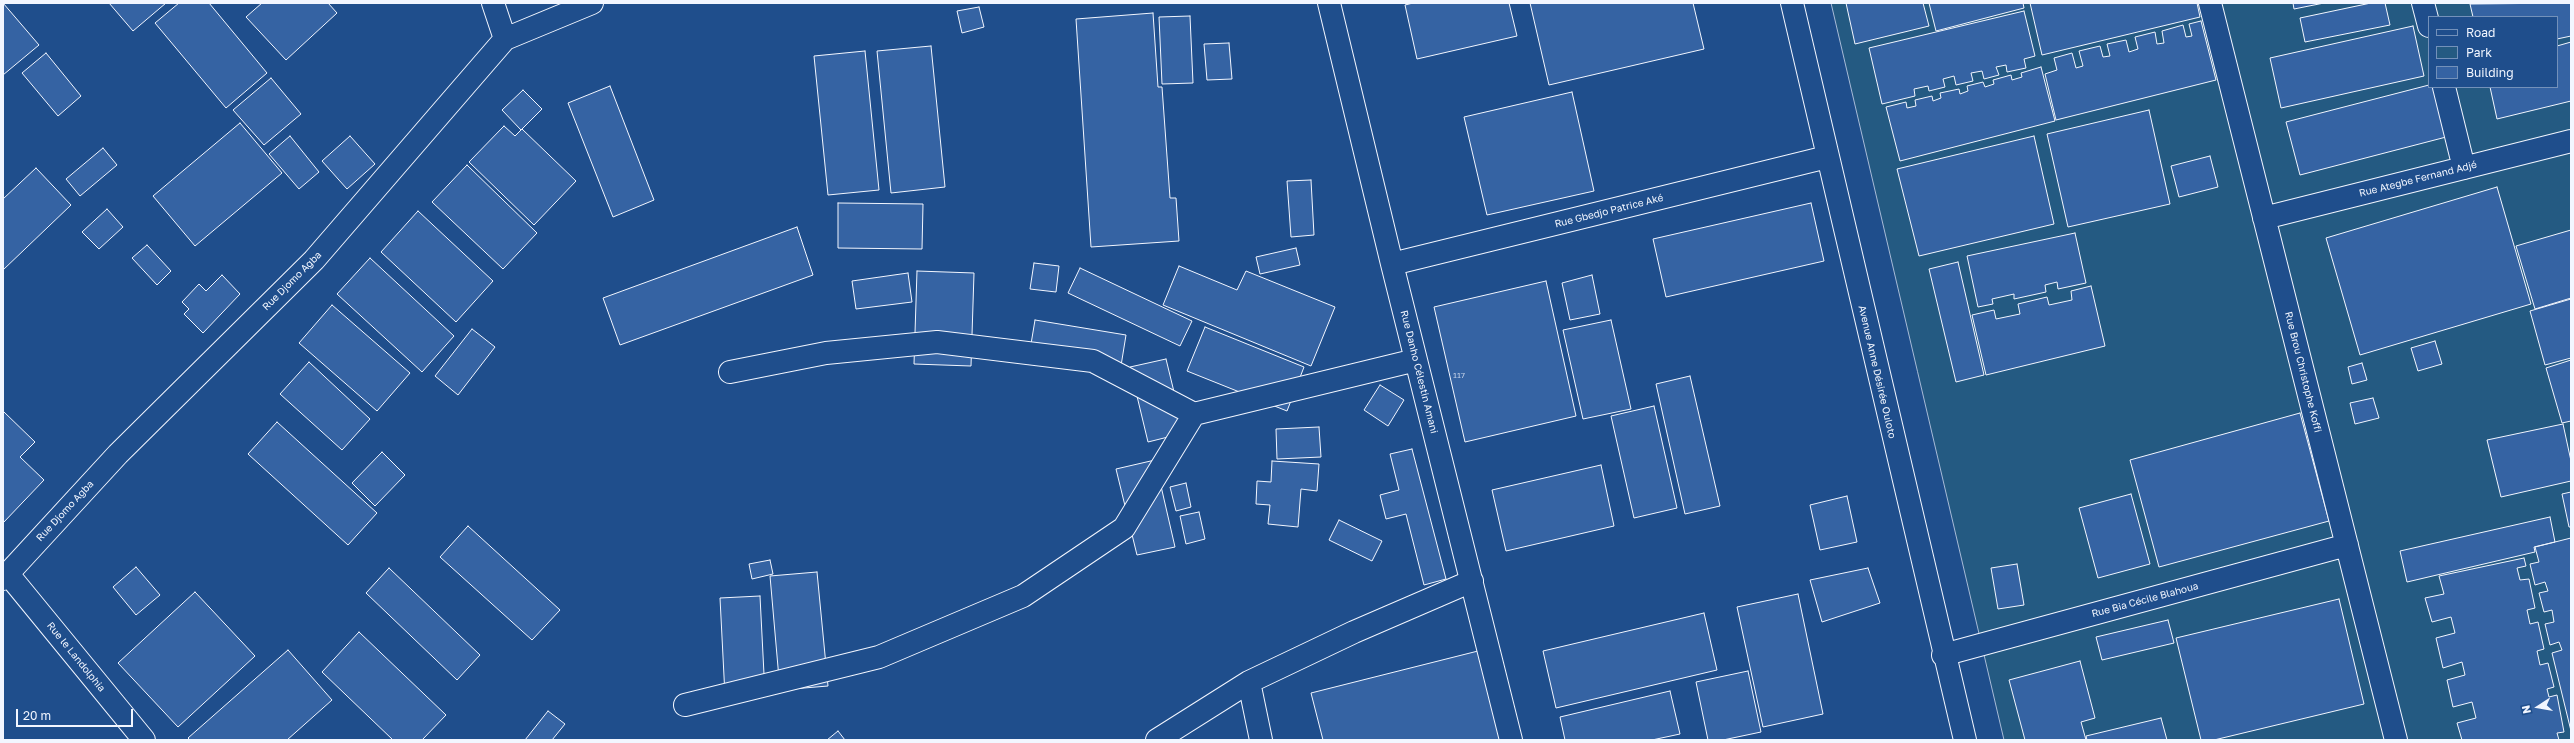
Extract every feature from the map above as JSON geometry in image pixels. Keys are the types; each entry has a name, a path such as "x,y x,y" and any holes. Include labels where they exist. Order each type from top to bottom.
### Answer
{"street":[{"path":"493,3 505,39"},
{"name":"Rue Djomo Agba","path":"6,576 118,454 314,260 505,39 592,3"},
{"name":"Rue Danho Célestin Amani","path":"1329,3 1392,264 1511,740"},
{"name":"Avenue Anne Désirée Ouloto","path":"1792,3 1943,655 1965,740"},
{"name":"Rue Brou Christophe Koffi","path":"2210,3 2396,740"},
{"path":"2423,3 2428,22"},
{"path":"2444,88 2464,168"},
{"name":"Rue Ategbe Fernand Adjé","path":"2264,218 2571,141"},
{"name":"Rue Gbedjo Patrice Aké","path":"1392,264 1827,157"},
{"path":"730,372 826,353 937,342 1093,361 1194,414 1416,360"},
{"path":"685,705 879,657 1023,596 1124,528 1194,414"},
{"name":"Rue Bia Cécile Blahoua","path":"1943,655 2347,545"},
{"name":"Rue le Landolphia","path":"6,576 144,740"},
{"path":"1157,740 1249,682 1354,632 1472,581"},
{"path":"1249,682 1261,740"}],"green space":[{"path":"1831,3 2571,3 2571,740 2004,740"}],"building":[{"path":"3,3 39,45 3,75"},
{"path":"109,3 166,3 133,31"},
{"path":"179,3 209,3 267,73 226,108 155,23"},
{"path":"262,3 328,3 337,13 286,60 246,17"},
{"path":"1413,3 1509,3 1517,36 1417,59 1405,5"},
{"path":"1530,3 1693,3 1704,49 1549,85"},
{"path":"1846,3 1923,3 1929,26 1855,44"},
{"path":"1929,3 2023,3 2024,8 1936,31"},
{"path":"2030,3 2197,3 2200,17 2042,55"},
{"path":"2293,3 2324,3 2294,9"},
{"path":"2371,3 2385,3 2390,25 2305,42 2300,18"},
{"path":"2571,3 2571,36 2558,39 2558,16 2473,16 2470,4"},
{"path":"979,7 984,27 962,33 957,11"},
{"path":"2024,11 2035,56 2024,59 2026,68 2007,72 2006,65 1996,67 1999,75 1984,79 1982,71 1971,73 1973,81 1956,85 1954,76 1943,79 1945,87 1929,91 1928,86 1914,89 1915,96 1882,104 1869,48"},
{"path":"1153,13 1158,87 1162,87 1170,198 1176,198 1179,241 1091,247 1076,19"},
{"path":"1190,16 1193,83 1162,84 1159,17"},
{"path":"2201,21 2216,80 2056,120 2045,74 2057,70 2054,58 2072,53 2076,68 2083,66 2079,51 2100,46 2103,57 2110,56 2107,44 2126,40 2129,52 2138,49 2135,37 2155,32 2157,44 2164,43 2162,31 2183,25 2186,37 2192,36 2189,24"},
{"path":"2413,26 2424,76 2281,108 2270,58"},
{"path":"2571,42 2571,101 2497,119 2490,88 2558,88 2558,46"},
{"path":"1229,43 1232,79 1207,80 1204,44"},
{"path":"931,46 945,187 891,193 877,51"},
{"path":"865,51 879,190 828,195 814,56"},
{"path":"46,53 81,96 58,116 22,73"},
{"path":"2041,67 2055,121 1900,161 1886,107 1906,102 1907,108 1916,106 1915,100 1932,96 1933,101 1941,98 1940,93 1959,89 1960,94 1968,91 1967,86 1983,82 1985,87 1994,84 1993,80 2011,75 2012,80 2022,77 2021,73"},
{"path":"271,78 301,114 264,145 233,110"},
{"path":"2428,85 2428,88 2437,88 2450,136 2300,175 2286,122"},
{"path":"610,86 654,200 613,217 568,103"},
{"path":"523,90 542,109 521,130 502,110"},
{"path":"1572,92 1594,191 1487,215 1464,117"},
{"path":"2149,110 2170,204 2068,227 2047,134"},
{"path":"240,123 282,173 195,246 153,196"},
{"path":"504,126 515,136 522,129 576,181 534,225 469,162"},
{"path":"290,136 319,172 299,189 269,154"},
{"path":"350,136 375,164 347,189 322,161"},
{"path":"2034,136 2054,224 1919,256 1897,169"},
{"path":"103,148 117,165 80,196 66,179"},
{"path":"2210,156 2218,187 2179,197 2171,166"},
{"path":"467,165 537,233 503,269 432,202"},
{"path":"36,168 71,205 3,270 3,199"},
{"path":"1311,180 1314,235 1291,237 1287,181"},
{"path":"2497,187 2531,304 2360,355 2326,238"},
{"path":"838,203 923,204 922,249 838,248"},
{"path":"1811,203 1824,261 1666,297 1653,239"},
{"path":"107,209 123,227 99,249 82,232"},
{"path":"418,211 493,281 456,322 381,252"},
{"path":"797,227 813,275 620,345 603,298"},
{"path":"2571,230 2571,298 2535,309 2516,246"},
{"path":"2075,233 2086,283 2058,289 2057,282 2045,285 2046,292 2014,299 2014,294 1992,299 1993,304 1978,307 1967,256"},
{"path":"147,245 171,271 157,285 132,258"},
{"path":"1296,248 1300,265 1260,274 1256,257"},
{"path":"370,258 454,336 422,372 337,294"},
{"path":"1958,262 1984,375 1956,382 1929,269"},
{"path":"1034,263 1059,266 1056,292 1030,289"},
{"path":"1179,266 1237,290 1246,271 1335,307 1311,366 1163,305"},
{"path":"1080,268 1192,321 1180,346 1068,293"},
{"path":"917,271 974,273 971,366 914,364"},
{"path":"908,273 912,302 856,309 852,281"},
{"path":"222,275 240,294 203,333 184,314 189,309 182,302 199,284 206,291"},
{"path":"1592,275 1600,314 1570,320 1562,283"},
{"path":"1546,281 1576,416 1465,442 1434,307"},
{"path":"2091,286 2105,346 1986,375 1972,315 1994,310 1996,319 2020,314 2018,304 2047,297 2049,305 2072,300 2071,291"},
{"path":"2571,299 2571,358 2545,365 2530,311"},
{"path":"332,305 410,373 377,411 299,343"},
{"path":"1035,320 1126,335 1120,372 1029,356"},
{"path":"1611,320 1631,409 1583,419 1563,330"},
{"path":"1205,327 1304,367 1287,411 1187,371"},
{"path":"472,329 495,347 458,395 435,376"},
{"path":"2435,341 2442,364 2418,371 2411,348"},
{"path":"1166,359 1184,433 1148,442 1130,367"},
{"path":"2571,360 2571,421 2562,423 2546,368"},
{"path":"309,362 370,419 342,450 280,394"},
{"path":"2362,363 2367,380 2352,384 2348,367"},
{"path":"1690,376 1720,506 1685,514 1656,384"},
{"path":"1380,385 1404,400 1388,426 1364,410"},
{"path":"2373,398 2379,418 2355,424 2350,403"},
{"path":"1654,406 1677,508 1634,518 1611,416"},
{"path":"3,411 35,442 20,457 44,480 3,523"},
{"path":"2300,413 2329,521 2159,567 2130,460"},
{"path":"277,422 377,513 348,545 248,454"},
{"path":"2563,424 2571,461 2571,481 2501,497 2487,440"},
{"path":"1319,427 1321,457 1277,459 1276,429"},
{"path":"1412,449 1446,579 1424,585 1406,514 1386,519 1380,495 1399,490 1390,454"},
{"path":"382,452 405,475 375,506 352,483"},
{"path":"1155,460 1175,547 1137,555 1116,469"},
{"path":"1272,461 1319,464 1317,491 1301,489 1298,527 1268,524 1270,505 1256,504 1257,481 1271,482"},
{"path":"1601,465 1614,526 1506,551 1492,490"},
{"path":"1186,483 1191,507 1176,511 1170,487"},
{"path":"2571,492 2571,527 2569,527 2562,494"},
{"path":"2131,494 2150,564 2098,578 2079,508"},
{"path":"1847,496 1857,542 1820,550 1810,505"},
{"path":"1199,512 1205,539 1186,544 1180,516"},
{"path":"2550,517 2555,542 2534,547 2535,552 2407,582 2400,551"},
{"path":"1339,520 1382,541 1372,561 1329,540"},
{"path":"468,526 560,610 532,640 440,557"},
{"path":"2571,538 2571,731 2552,653 2562,650 2559,642 2550,645 2545,624 2554,622 2552,610 2544,612 2539,593 2548,591 2545,582 2535,585 2530,564 2539,562 2535,547"},
{"path":"2524,558 2526,566 2517,568 2520,580 2529,579 2535,608 2527,610 2530,624 2538,622 2544,649 2537,651 2540,665 2548,663 2554,687 2547,689 2549,697 2557,695 2564,732 2557,733 2559,740 2462,740 2457,723 2476,718 2472,702 2453,707 2447,680 2465,675 2462,662 2443,668 2436,638 2455,633 2451,617 2432,622 2425,598 2444,594 2439,576"},
{"path":"770,560 773,574 752,579 749,564"},
{"path":"2017,564 2024,605 1998,609 1991,568"},
{"path":"136,567 160,595 136,615 113,587"},
{"path":"389,568 480,655 457,680 366,593"},
{"path":"1868,568 1880,603 1822,622 1810,580"},
{"path":"817,572 828,686 780,690 770,576"},
{"path":"195,592 255,656 178,727 118,663"},
{"path":"1798,594 1823,714 1763,727 1737,607"},
{"path":"760,596 765,694 725,696 720,598"},
{"path":"2339,599 2364,704 2214,740 2201,740 2176,638"},
{"path":"1704,613 1717,670 1556,708 1543,651"},
{"path":"2168,620 2174,643 2102,660 2096,637"},
{"path":"359,632 446,715 422,740 393,740 322,672"},
{"path":"288,650 332,700 287,740 190,740 188,738"},
{"path":"1482,650 1504,740 1323,740 1311,693"},
{"path":"2080,661 2095,718 2081,722 2086,740 2025,740 2009,680"},
{"path":"1748,671 1761,732 1723,740 1708,740 1696,682"},
{"path":"1670,691 1680,734 1652,740 1565,740 1560,717"},
{"path":"548,711 565,724 552,740 525,740"},
{"path":"2161,718 2167,740 2087,740 2086,736"},
{"path":"838,731 845,740 827,740"}]}
